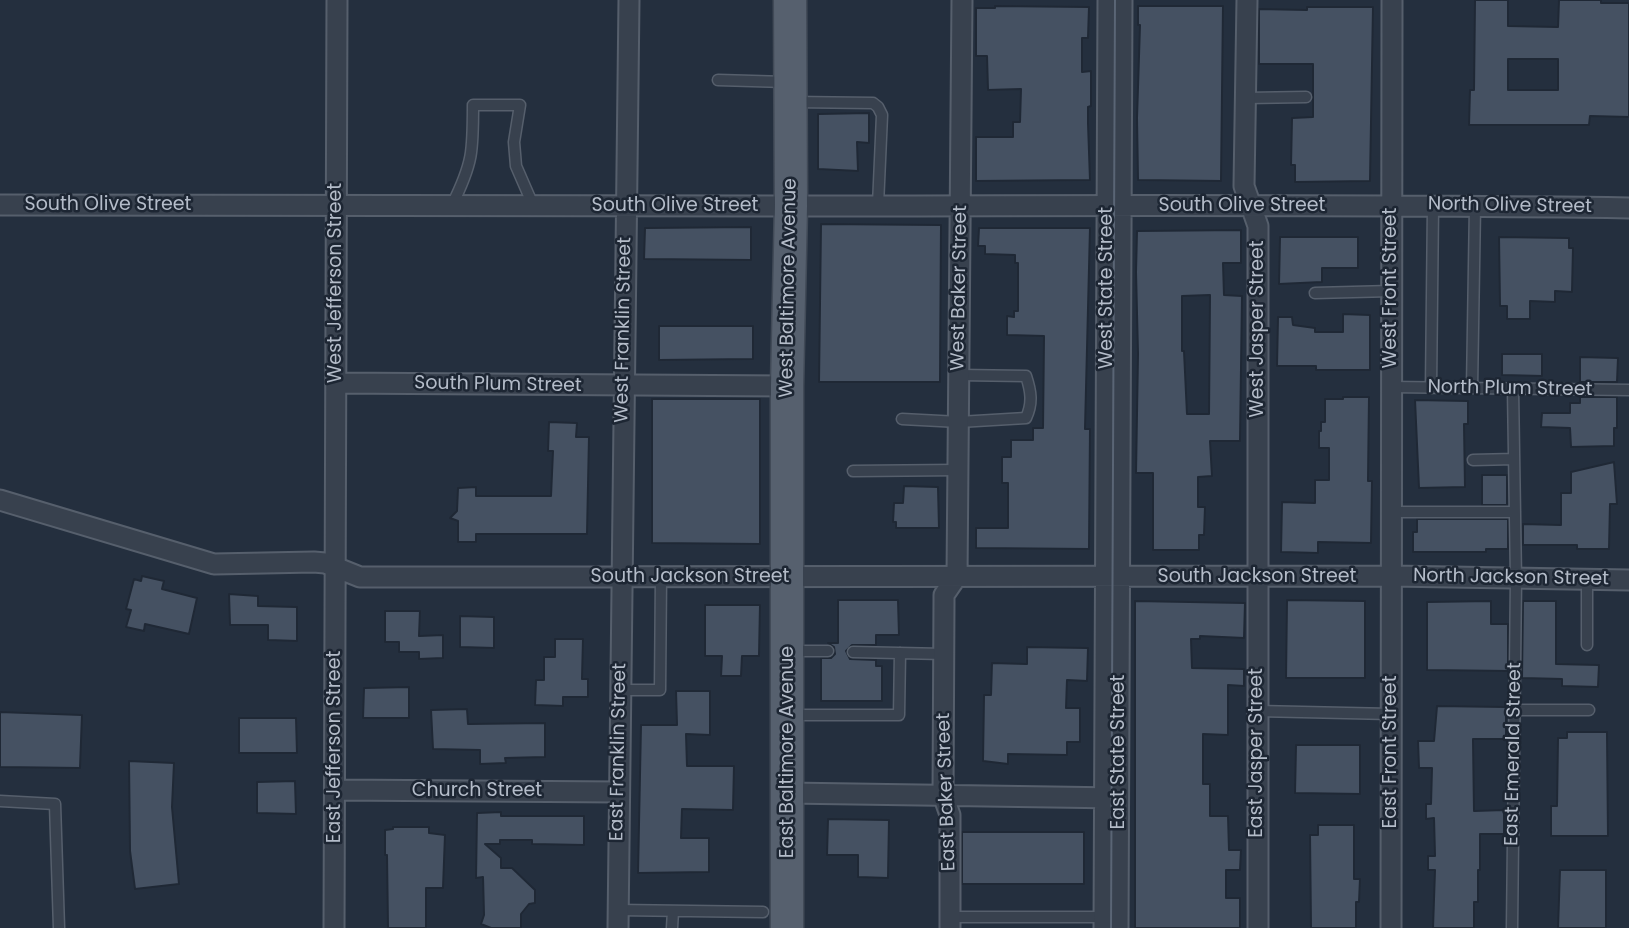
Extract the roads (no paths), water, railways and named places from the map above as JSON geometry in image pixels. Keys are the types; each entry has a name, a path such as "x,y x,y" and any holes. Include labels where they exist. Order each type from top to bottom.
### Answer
{"main road":[{"name":"West Baltimore Avenue","path":"789,577 787,386 791,206 790,0"},
{"name":"East Baltimore Avenue","path":"775,920 788,793 789,577"}],"street":[{"name":"West Jefferson Street","path":"336,567 337,0"},
{"name":"West Franklin Street","path":"621,577 629,0"},
{"name":"West Baker Street","path":"957,576 962,0"},
{"name":"West State Street","path":"1108,0 1114,205 1113,576"},
{"name":"West State Street","path":"1114,205 1122,0"},
{"name":"West Jasper Street","path":"1247,0 1244,187 1258,226 1257,577"},
{"name":"West Front Street","path":"1392,0 1392,576"},
{"name":"South Olive Street","path":"0,205 1392,205"},
{"name":"North Olive Street","path":"1392,205 1629,208"},
{"name":"South Plum Street","path":"336,383 787,386"},
{"name":"South Jackson Street","path":"0,500 214,564 314,562 360,577 1392,576"},
{"name":"East Jefferson Street","path":"334,928 336,567"},
{"name":"East Baker Street","path":"950,923 950,815 943,795 944,596 957,576"},
{"name":"East State Street","path":"1109,924 1113,576"},
{"name":"North Jackson Street","path":"1392,576 1629,580"},
{"name":"East Front Street","path":"1391,928 1392,576"},
{"name":"East Franklin Street","path":"618,919 621,577"},
{"name":"East Jasper Street","path":"1257,577 1258,928"},
{"name":"Church Street","path":"335,790 619,792"},
{"path":"788,793 1112,798"}],"lane":[{"path":"718,80 873,103 882,115 878,205"},
{"path":"1247,98 1306,97"},
{"path":"452,205 468,174 473,154 473,105 520,105 514,142 516,166 533,205"},
{"path":"1431,388 1433,206"},
{"path":"1472,388 1475,206"},
{"path":"1315,293 1391,291"},
{"path":"902,419 958,422 1026,418 1031,408 1027,376 959,375"},
{"name":"North Plum Street","path":"1391,387 1629,390"},
{"name":"East Emerald Street","path":"1512,928 1516,580 1513,389"},
{"path":"1473,460 1514,459"},
{"path":"853,471 958,470"},
{"path":"1392,512 1515,512"},
{"path":"620,690 660,690 661,577"},
{"path":"1587,580 1587,645"},
{"path":"788,651 828,651"},
{"path":"853,652 944,654"},
{"path":"788,715 899,715 900,653"},
{"path":"1515,710 1590,710"},
{"path":"1257,711 1391,714"},
{"path":"0,801 55,804 59,928"},
{"path":"672,928 673,911"},
{"path":"618,919 673,911 775,920"},
{"path":"950,923 1109,924"}],"tram line":[{"path":"1111,928 1115,0"}]}
